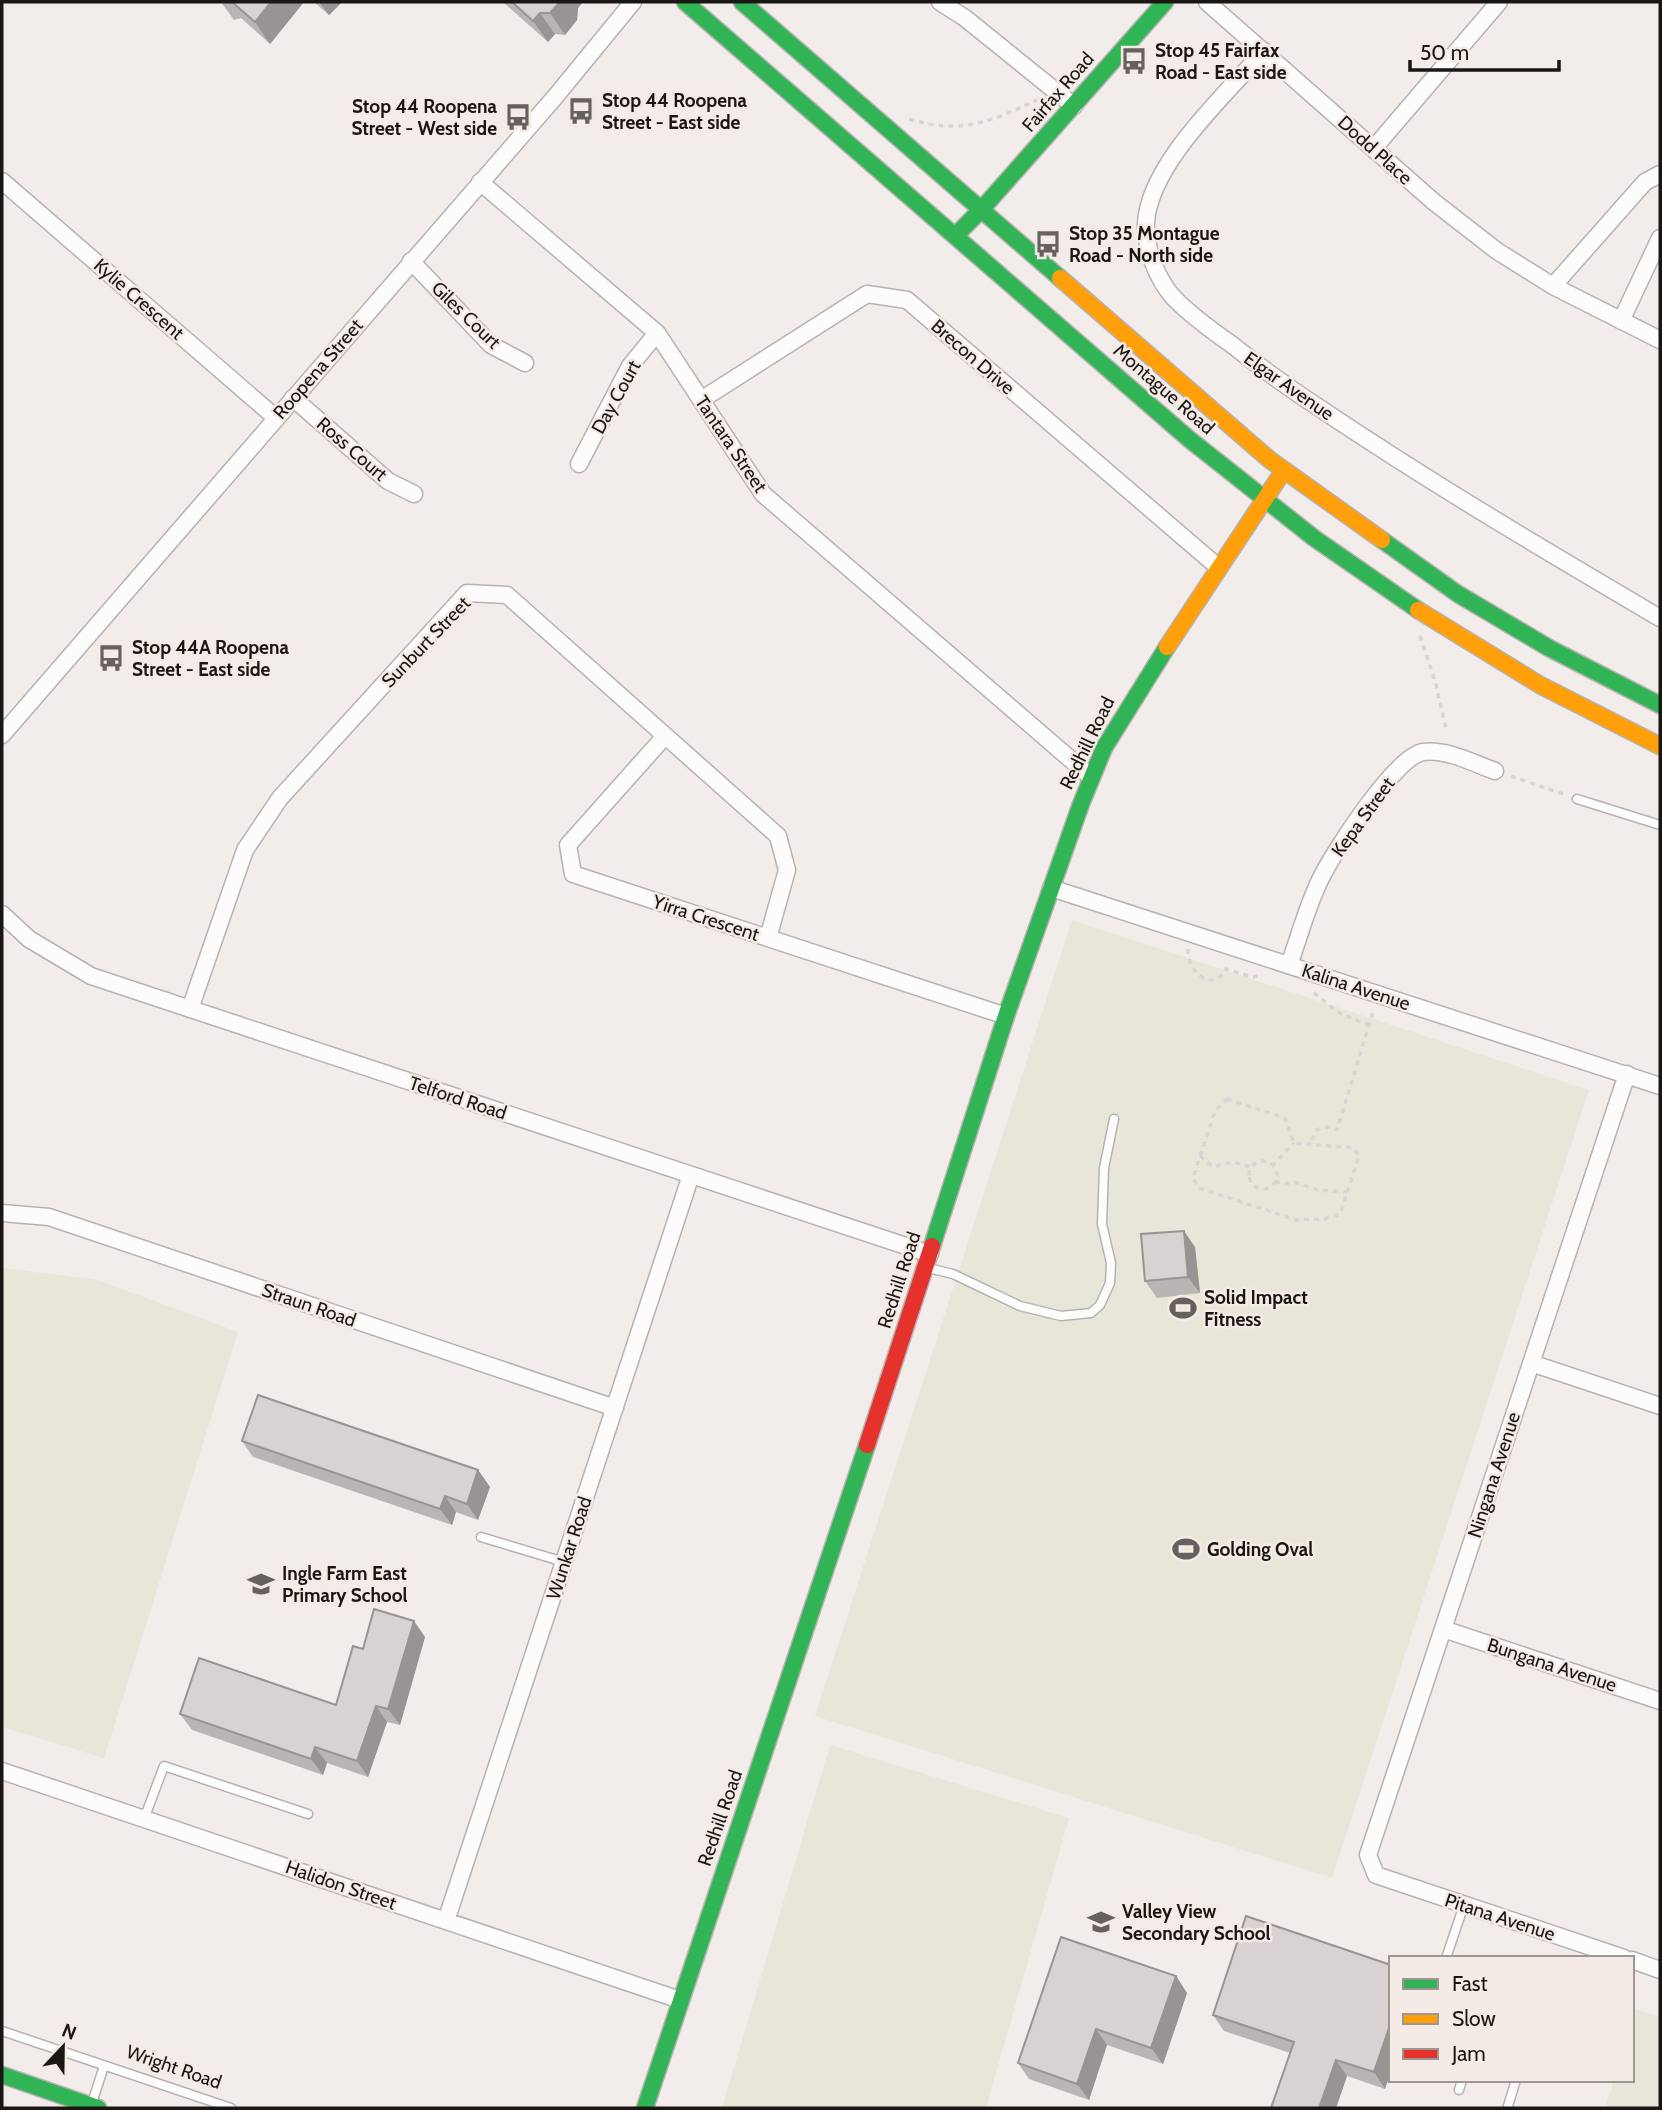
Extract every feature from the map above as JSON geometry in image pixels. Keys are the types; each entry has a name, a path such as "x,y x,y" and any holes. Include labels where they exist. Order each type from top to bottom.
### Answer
{"main road":[{"name":"Montague Road","path":"685,2 1209,456 1311,536 1410,606 1528,677 1660,746"},
{"name":"Montague Road","path":"742,2 1170,375 1284,470 1458,594 1549,648 1660,705"},
{"name":"Fairfax Road","path":"956,235 1165,2"},
{"name":"Redhill Road","path":"645,2108 845,1513 1006,1016 1091,777 1126,708 1284,470"},
{"name":"Wright Road","path":"2,2075 95,2107"}],"street":[{"name":"Roopena Street","path":"5,725 555,97 633,2"},
{"path":"940,2 965,18 1074,106"},
{"name":"Dodd Place","path":"1207,2 1434,202 1476,235 1553,286 1660,340"},
{"path":"1374,148 1499,2"},
{"name":"Elgar Avenue","path":"1264,51 1187,138 1156,183 1147,212 1147,241 1168,290 1215,332 1285,385 1340,422 1467,503 1660,618"},
{"path":"1553,286 1645,183 1660,174"},
{"name":"Kylie Crescent","path":"2,181 275,418"},
{"name":"Tantara Street","path":"480,182 657,332 763,494 1091,777"},
{"path":"1621,321 1660,238"},
{"name":"Giles Court","path":"411,261 491,345 525,363"},
{"name":"Brecon Drive","path":"701,400 867,294 907,300 1218,568"},
{"name":"Day Court","path":"579,464 630,366 657,332"},
{"name":"Ross Court","path":"293,398 388,481 414,494"},
{"name":"Sunburt Street","path":"190,1009 246,850 281,798 467,593 507,595 778,836 787,870 768,938"},
{"name":"Yirra Crescent","path":"665,736 568,845 573,874 1006,1016"},
{"name":"Kepa Street","path":"1289,965 1322,875 1362,812 1405,762 1420,752 1438,751 1495,771"},
{"name":"Kalina Avenue","path":"1051,888 1660,1086"},
{"name":"Telford Road","path":"2,914 29,939 91,976 691,1175 928,1261"},
{"name":"Ningana Avenue","path":"1376,1875 1368,1855 1626,1074"},
{"name":"Wunkar Road","path":"446,1921 691,1175"},
{"name":"Straun Road","path":"2,1213 49,1217 615,1408"},
{"path":"1531,1363 1660,1406"},
{"name":"Bungana Avenue","path":"1443,1629 1660,1701"},
{"name":"Halidon Street","path":"2,1771 680,2000"},
{"name":"Pitana Avenue","path":"1376,1875 1618,1956"},
{"path":"1634,1961 1660,1970"}],"lane":[{"path":"1577,799 1660,825"},
{"path":"928,1261 1020,1306 1061,1316 1091,1313 1100,1306 1110,1283 1111,1263 1102,1224 1104,1168 1114,1119"},
{"path":"481,1537 564,1562"},
{"path":"144,1819 164,1766 308,1814"},
{"path":"1447,1956 1464,1905"},
{"name":"Wright Road","path":"2,2031 231,2108"},
{"name":"Wright Road","path":"95,2107 104,2066"},
{"path":"1459,2090 1461,2082"},
{"path":"1508,2106 1515,2082"}],"path":[{"path":"902,117 925,124 969,126 994,119 1037,100"},
{"path":"1418,630 1435,681 1446,728"},
{"path":"1495,771 1577,799"},
{"path":"1192,933 1187,953 1195,974 1205,979 1214,979 1223,975 1226,969 1252,977 1272,974"},
{"path":"1310,989 1341,1014 1369,1025"},
{"path":"1312,1140 1316,1130 1337,1130 1374,1008"},
{"path":"1227,1099 1285,1118 1294,1143 1354,1148 1359,1157 1340,1214 1324,1219 1296,1220 1199,1188 1193,1178 1215,1111 1227,1099"},
{"path":"1272,1166 1294,1143"},
{"path":"1200,1156 1213,1167 1232,1162 1251,1167"},
{"path":"1262,1161 1272,1166 1276,1171 1275,1181 1265,1189 1255,1187 1248,1176 1251,1167 1262,1161"},
{"path":"1275,1181 1284,1184 1295,1182 1318,1190 1347,1192"}],"shaded area":[{"path":"1072,920 1589,1090 1332,1878 815,1716"},
{"path":"2,1268 98,1280 238,1332 104,1758 2,1727"},
{"path":"830,1745 1069,1818 986,2108 722,2108"},
{"path":"1636,2009 1660,2017 1660,2108 1605,2108 1613,2082 1634,2082"}],"building":[{"path":"232,2 271,2 255,22"},
{"path":"512,2 560,2 550,13 540,13 533,21"},
{"path":"1184,1231 1188,1277 1145,1281 1141,1234"},
{"path":"258,1395 478,1470 467,1504 445,1496 440,1509 242,1441"},
{"path":"374,1609 414,1621 388,1709 376,1706 357,1761 315,1747 311,1759 180,1714 199,1658 336,1705 353,1646 363,1649"},
{"path":"1246,1916 1389,1964 1389,2028 1374,2072 1336,2060 1319,2108 1271,2108 1294,2042 1213,2015"},
{"path":"1061,1937 1176,1976 1151,2048 1096,2029 1077,2084 1018,2063"}],"traffic: fast":[{"path":"685,2 1189,439 1314,538 1418,610"},
{"path":"742,2 1060,278"},
{"path":"956,235 1165,2"},
{"path":"1382,540 1458,594 1549,648 1660,705"},
{"path":"932,1246 1006,1016 1081,804 1104,748 1167,647"},
{"path":"645,2108 867,1445"},
{"path":"2,2075 98,2108"}],"traffic: slow":[{"path":"1060,278 1270,460 1382,540"},
{"path":"1167,647 1284,470"},
{"path":"1418,610 1540,685 1660,746"}],"traffic: jam":[{"path":"867,1445 932,1246"}],"place":[{"name":"Stop 45 Fairfax Road - East side","path":"1134,61"},
{"name":"Stop 44 Roopena Street - East side","path":"581,111"},
{"name":"Stop 44 Roopena Street - West side","path":"518,117"},
{"name":"Stop 35 Montague Road - North side","path":"1048,244"},
{"name":"Stop 44A Roopena Street - East side","path":"111,658"},
{"name":"Solid Impact Fitness","path":"1183,1308"},
{"name":"Golding Oval","path":"1186,1549"},
{"name":"Ingle Farm East Primary School","path":"261,1584"},
{"name":"Valley View Secondary School","path":"1101,1922"}]}
